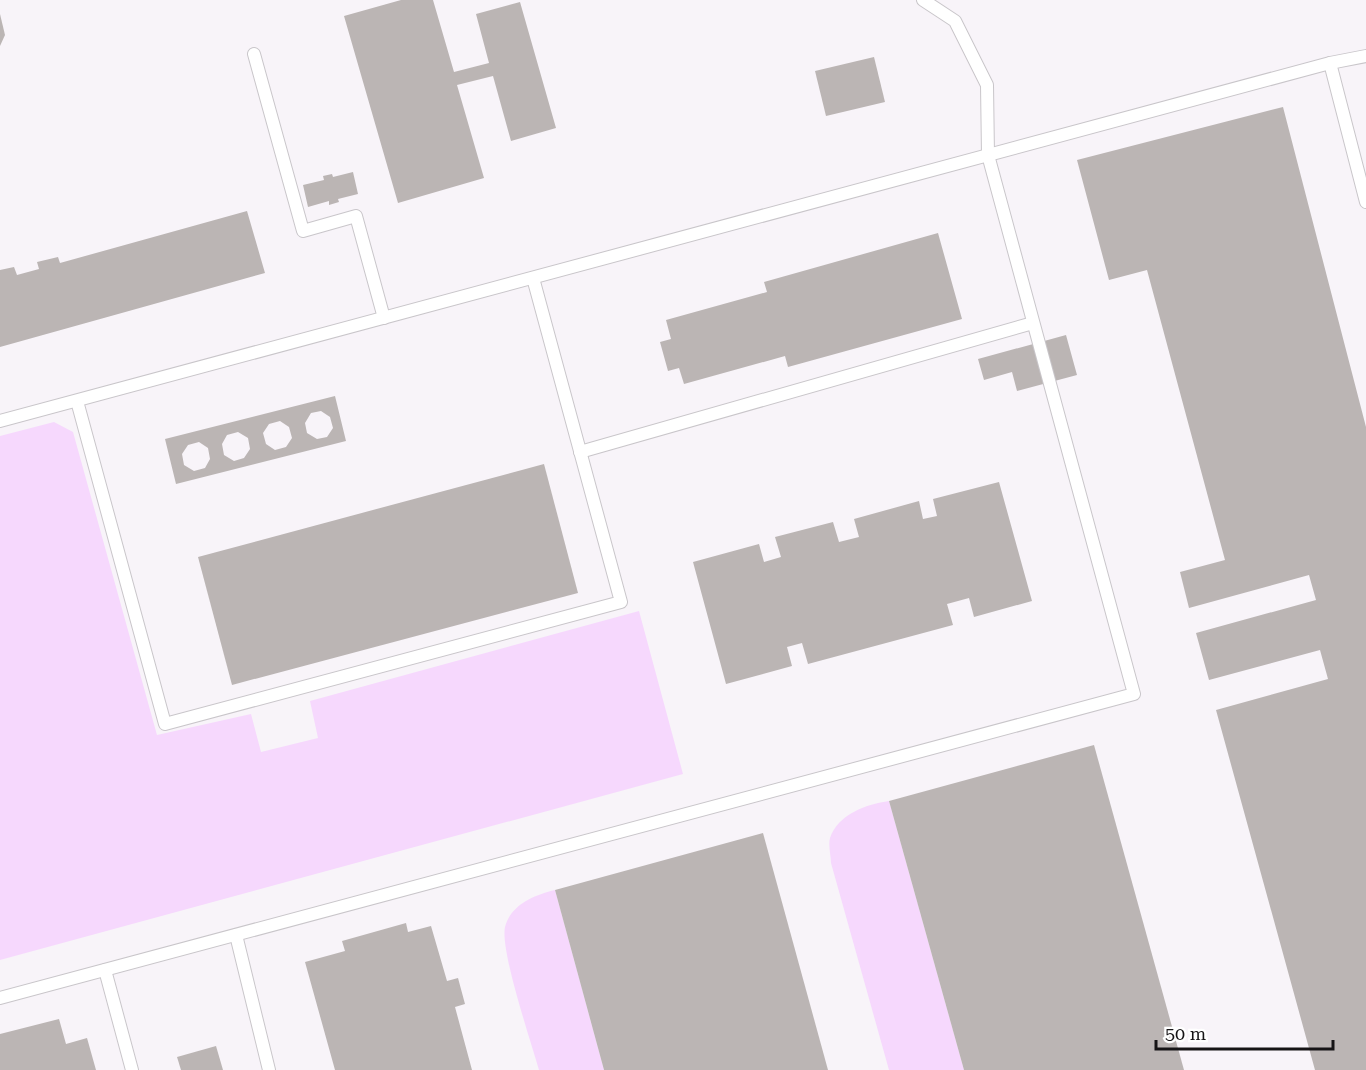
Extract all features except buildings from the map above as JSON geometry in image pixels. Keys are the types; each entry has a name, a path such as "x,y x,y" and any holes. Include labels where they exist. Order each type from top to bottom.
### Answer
{"lane":[{"path":"0,998 1134,694 988,155 987,85 955,21 923,0"},
{"path":"255,54 303,231 356,216 384,318"},
{"path":"0,421 1330,63 1366,56"},
{"path":"1330,63 1366,202"},
{"path":"77,401 165,724 621,602 533,278"},
{"path":"580,452 1033,324"},
{"path":"236,935 269,1070"},
{"path":"105,970 132,1070"}],"shaded area":[{"path":"54,422 73,432 157,735 251,714 261,752 318,738 310,701 639,611 683,774 0,960 0,436"},
{"path":"889,801 964,1070 889,1070 831,863 830,838 840,823 854,812"},
{"path":"555,890 604,1070 539,1070 517,997 507,955 505,927 508,919 518,907 532,898"}]}
